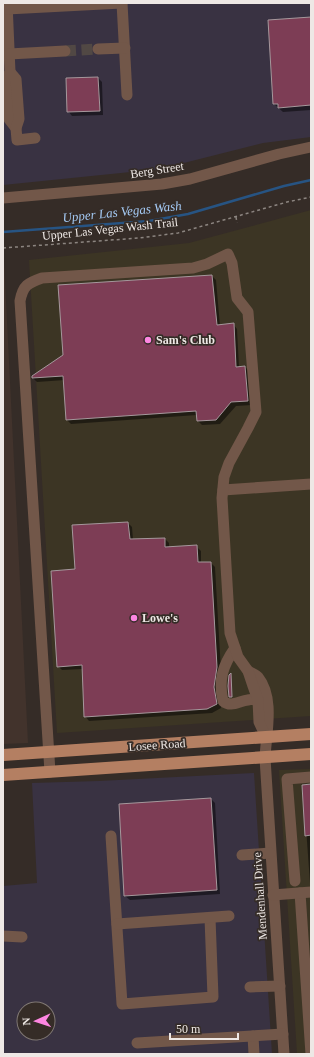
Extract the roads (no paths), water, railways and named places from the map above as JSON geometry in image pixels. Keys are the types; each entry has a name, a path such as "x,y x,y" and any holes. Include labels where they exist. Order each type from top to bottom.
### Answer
{"main road":[{"name":"Losee Road","path":"3,755 311,734"},
{"name":"Losee Road","path":"3,775 311,754"}],"street":[{"path":"35,138 17,140 16,128 19,119 16,79 10,72 7,6 122,3 127,95"},
{"path":"98,49 125,48"},
{"path":"9,54 65,51"},
{"name":"Berg Street","path":"3,198 142,187 175,182 311,147"},
{"path":"50,772 20,301 23,288 27,284 42,278 53,276 193,268 207,264 228,254 232,263 237,298 248,312 256,412 228,463 224,477 222,498 230,633 238,657 248,671 258,700 259,722 266,737"},
{"path":"223,490 311,484"},
{"path":"235,648 223,670 221,686 222,702 232,704 250,700 258,700"},
{"name":"Mendenhall Drive","path":"248,671 258,676 266,694 269,722 266,737 265,758 284,1054"},
{"path":"295,881 287,779 311,777"},
{"path":"111,836 122,1004 213,997 210,918"},
{"path":"242,855 270,853"},
{"path":"273,895 306,892 311,1054"},
{"path":"117,924 228,916"},
{"path":"3,936 22,937"},
{"path":"250,988 280,986"},
{"path":"137,1043 283,1034"},
{"path":"253,1036 254,1054"}],"waterway":[{"name":"Upper Las Vegas Wash","path":"3,232 149,221 188,214 284,186 311,180"}],"tunnel":[{"path":"65,51 98,49"}],"place":[{"name":"Sam's Club","path":"148,340"},
{"name":"Lowe's","path":"134,618"}]}
